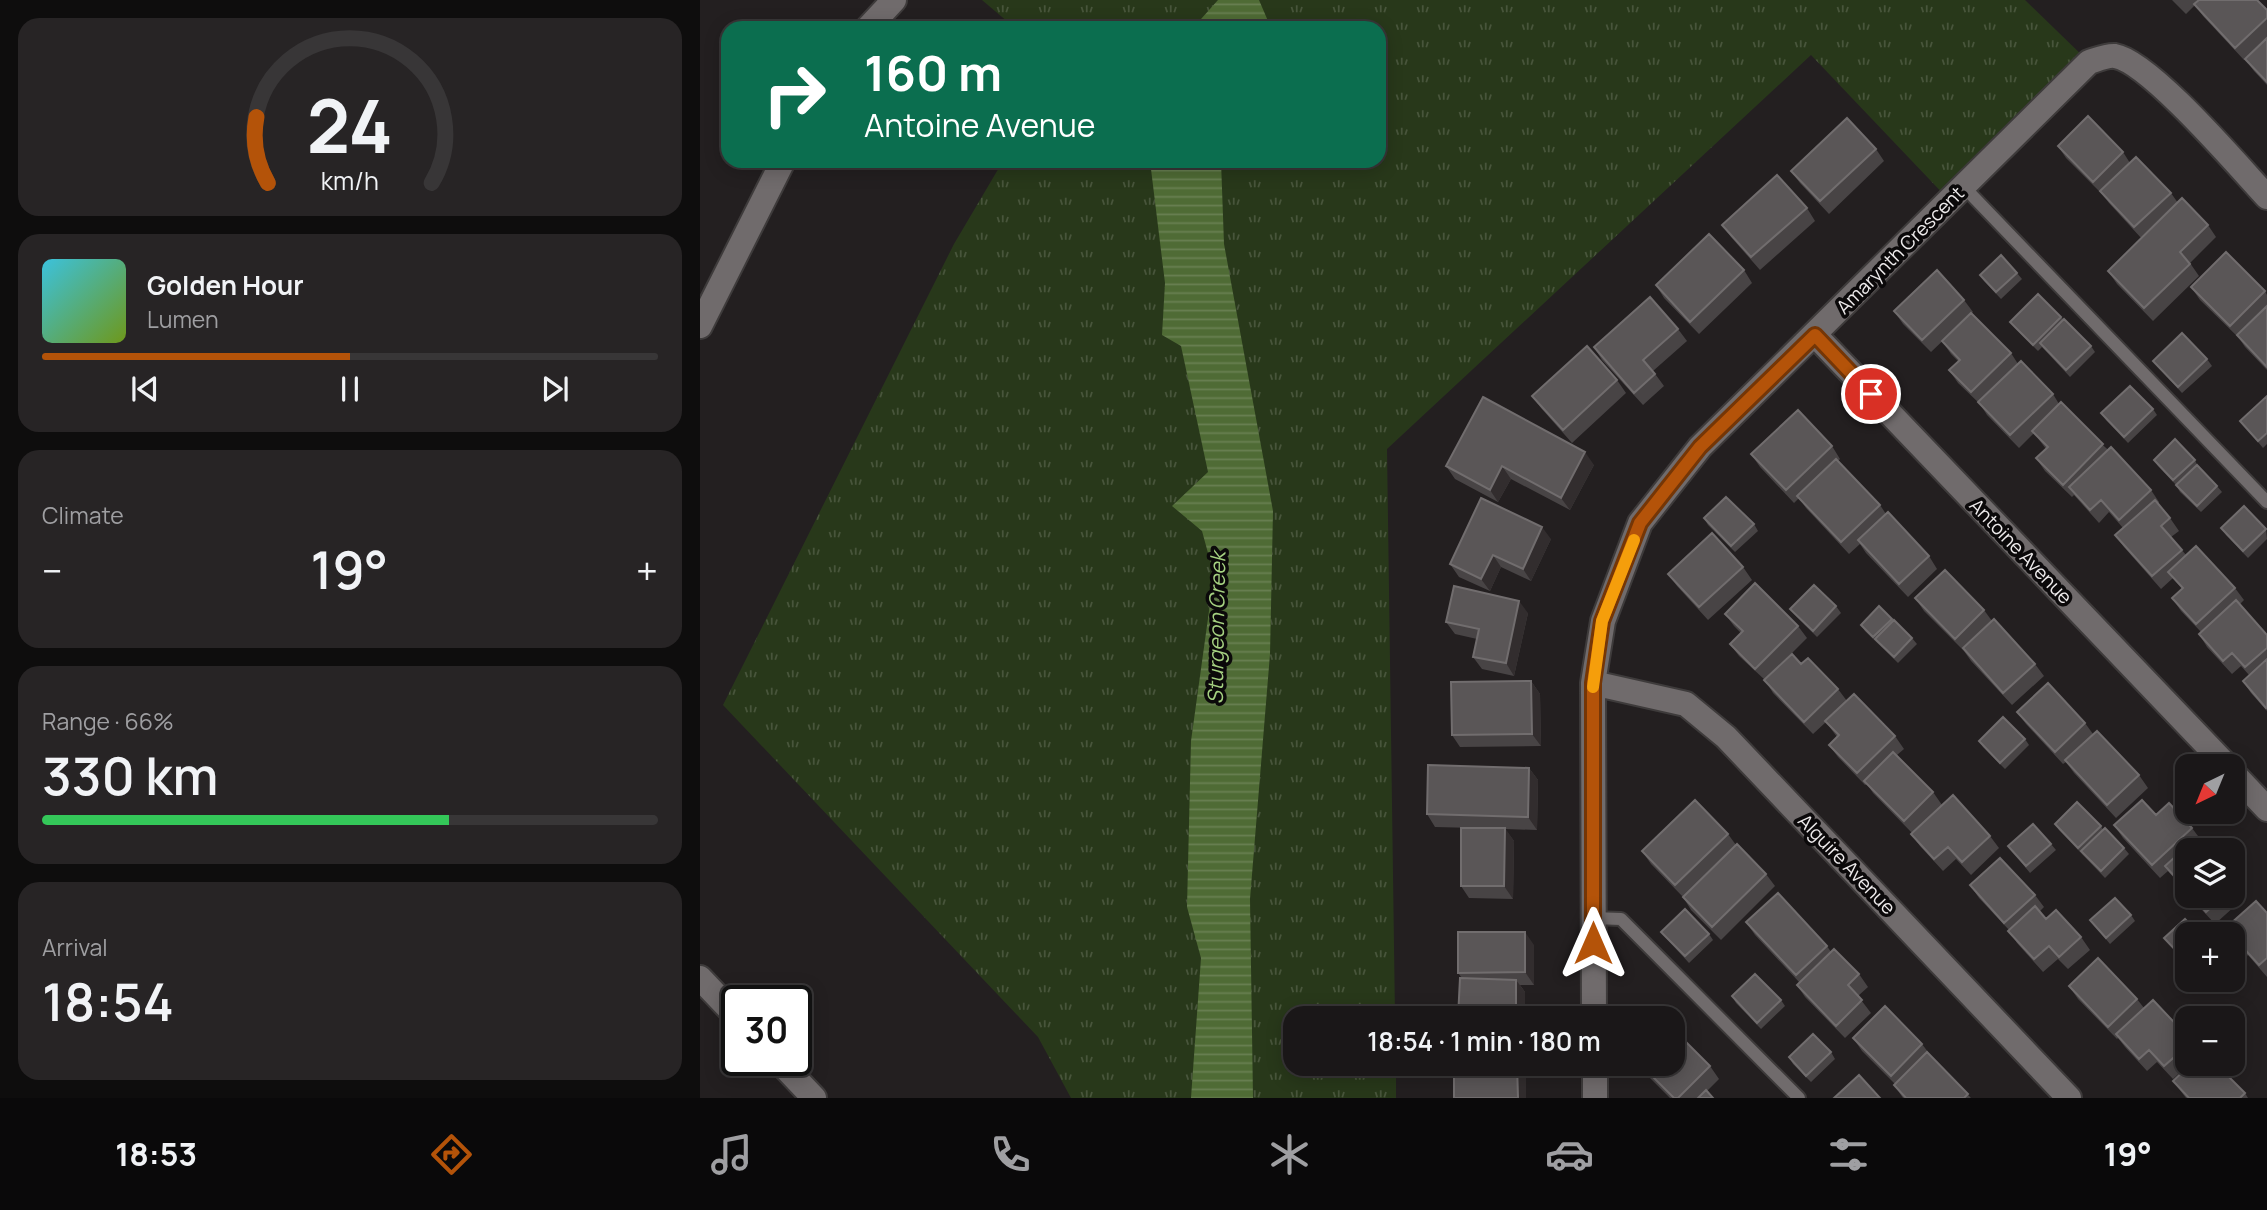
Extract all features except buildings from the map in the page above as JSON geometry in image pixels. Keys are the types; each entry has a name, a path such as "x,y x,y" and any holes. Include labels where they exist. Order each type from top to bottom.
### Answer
{"street":[{"path":"874,21 894,0"},
{"name":"Amarynth Crescent","path":"1594,1006 1593,683 1602,621 1640,523 1700,447 2089,62 2115,56 2133,63 2155,80 2267,197"},
{"path":"700,326 779,168"},
{"name":"Antoine Avenue","path":"1815,335 2216,754"},
{"name":"Alguire Avenue","path":"1593,683 1686,704 1726,737 2069,1098"},
{"path":"2245,786 2267,809"},
{"path":"700,978 721,1000"},
{"path":"793,1076 814,1098"},
{"path":"1594,1076 1595,1098"}],"lane":[{"path":"1963,186 2267,502"},
{"path":"1592,918 1621,919 1799,1098"}],"green space":[{"path":"982,0 2025,0 2089,62 1950,201 1811,55 1387,449 1395,1006 1283,1006 1283,1076 1396,1076 1396,1098 1071,1098 1038,1037 723,705 954,244 999,168 1386,168 1386,21 1007,21"}],"water":[{"path":"1218,0 1259,0 1268,21 1199,21"},
{"name":"Sturgeon Creek","path":"1151,168 1221,168 1224,244 1273,511 1270,654 1250,899 1253,1098 1191,1098 1201,958 1187,907 1191,741 1214,575 1202,531 1172,506 1208,472 1181,346 1162,335 1165,283"}],"slow traffic":[{"path":"1593,687 1602,621 1634,540"}],"route":[{"path":"1593,943 1593,683 1602,621 1640,523 1700,447 1815,335 1871,394"}]}
